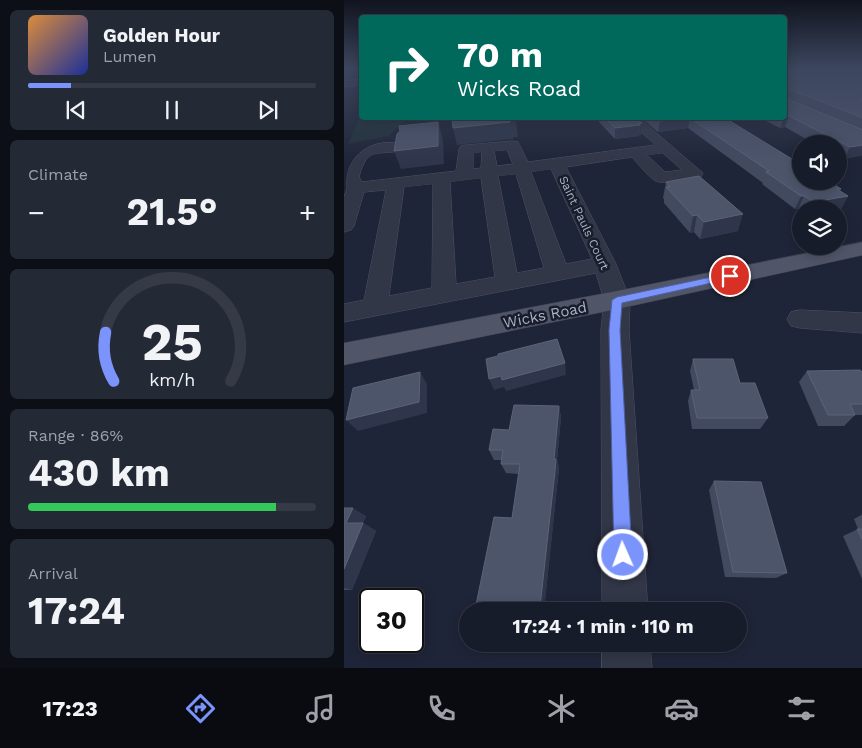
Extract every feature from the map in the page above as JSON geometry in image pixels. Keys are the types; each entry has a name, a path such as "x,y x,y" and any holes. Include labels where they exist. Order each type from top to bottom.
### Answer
{"main road":[{"name":"Wicks Road","path":"344,354 617,300 862,248"}],"street":[{"path":"634,120 695,173 661,178 636,153"},
{"path":"464,175 466,149 513,144 557,272"},
{"path":"344,226 356,188 350,177 356,159 369,151 398,147"},
{"path":"488,147 489,172 507,281"},
{"name":"Saint Pauls Court","path":"617,300 605,264 557,164 667,148"},
{"path":"356,188 557,164"},
{"path":"441,178 444,294"},
{"path":"375,307 396,184"},
{"path":"344,313 605,264"},
{"path":"617,300 615,330 625,602"},
{"path":"800,319 862,323"},
{"path":"626,652 627,668"}],"shaded area":[{"path":"359,119 406,120 388,136 348,144"}],"building":[{"path":"787,100 863,130 863,145 850,147 847,145 847,135 826,135 787,116"},
{"path":"817,100 859,100 863,102 863,118"},
{"path":"452,120 509,120 510,122 453,128"},
{"path":"607,120 638,120 642,123 638,124 640,125 615,128"},
{"path":"693,120 728,120 792,159 792,190 766,172 769,171"},
{"path":"438,122 438,146 394,151 397,134 400,131 399,126"},
{"path":"699,176 743,214 704,222 697,215 693,216 666,187 670,187 666,182"},
{"path":"792,190 839,190 848,196 825,200 811,200"},
{"path":"557,339 565,363 502,380 501,376 489,379 486,359 498,356 498,354"},
{"path":"693,359 733,359 740,383 755,383 768,418 697,418 691,390 700,390"},
{"path":"860,370 863,373 863,404 850,404 855,415 828,415 807,371"},
{"path":"420,372 419,402 346,420 353,388"},
{"path":"514,405 559,406 554,459 556,459 555,471 541,602 477,602 494,517 512,518 520,464 501,464 503,450 489,450 493,429 509,430"},
{"path":"714,481 761,482 787,573 733,572"},
{"path":"344,508 353,508 346,523 363,523 344,569"},
{"path":"857,529 863,529 863,541"}],"route":[{"path":"623,555 615,330 617,300 730,276"}]}
